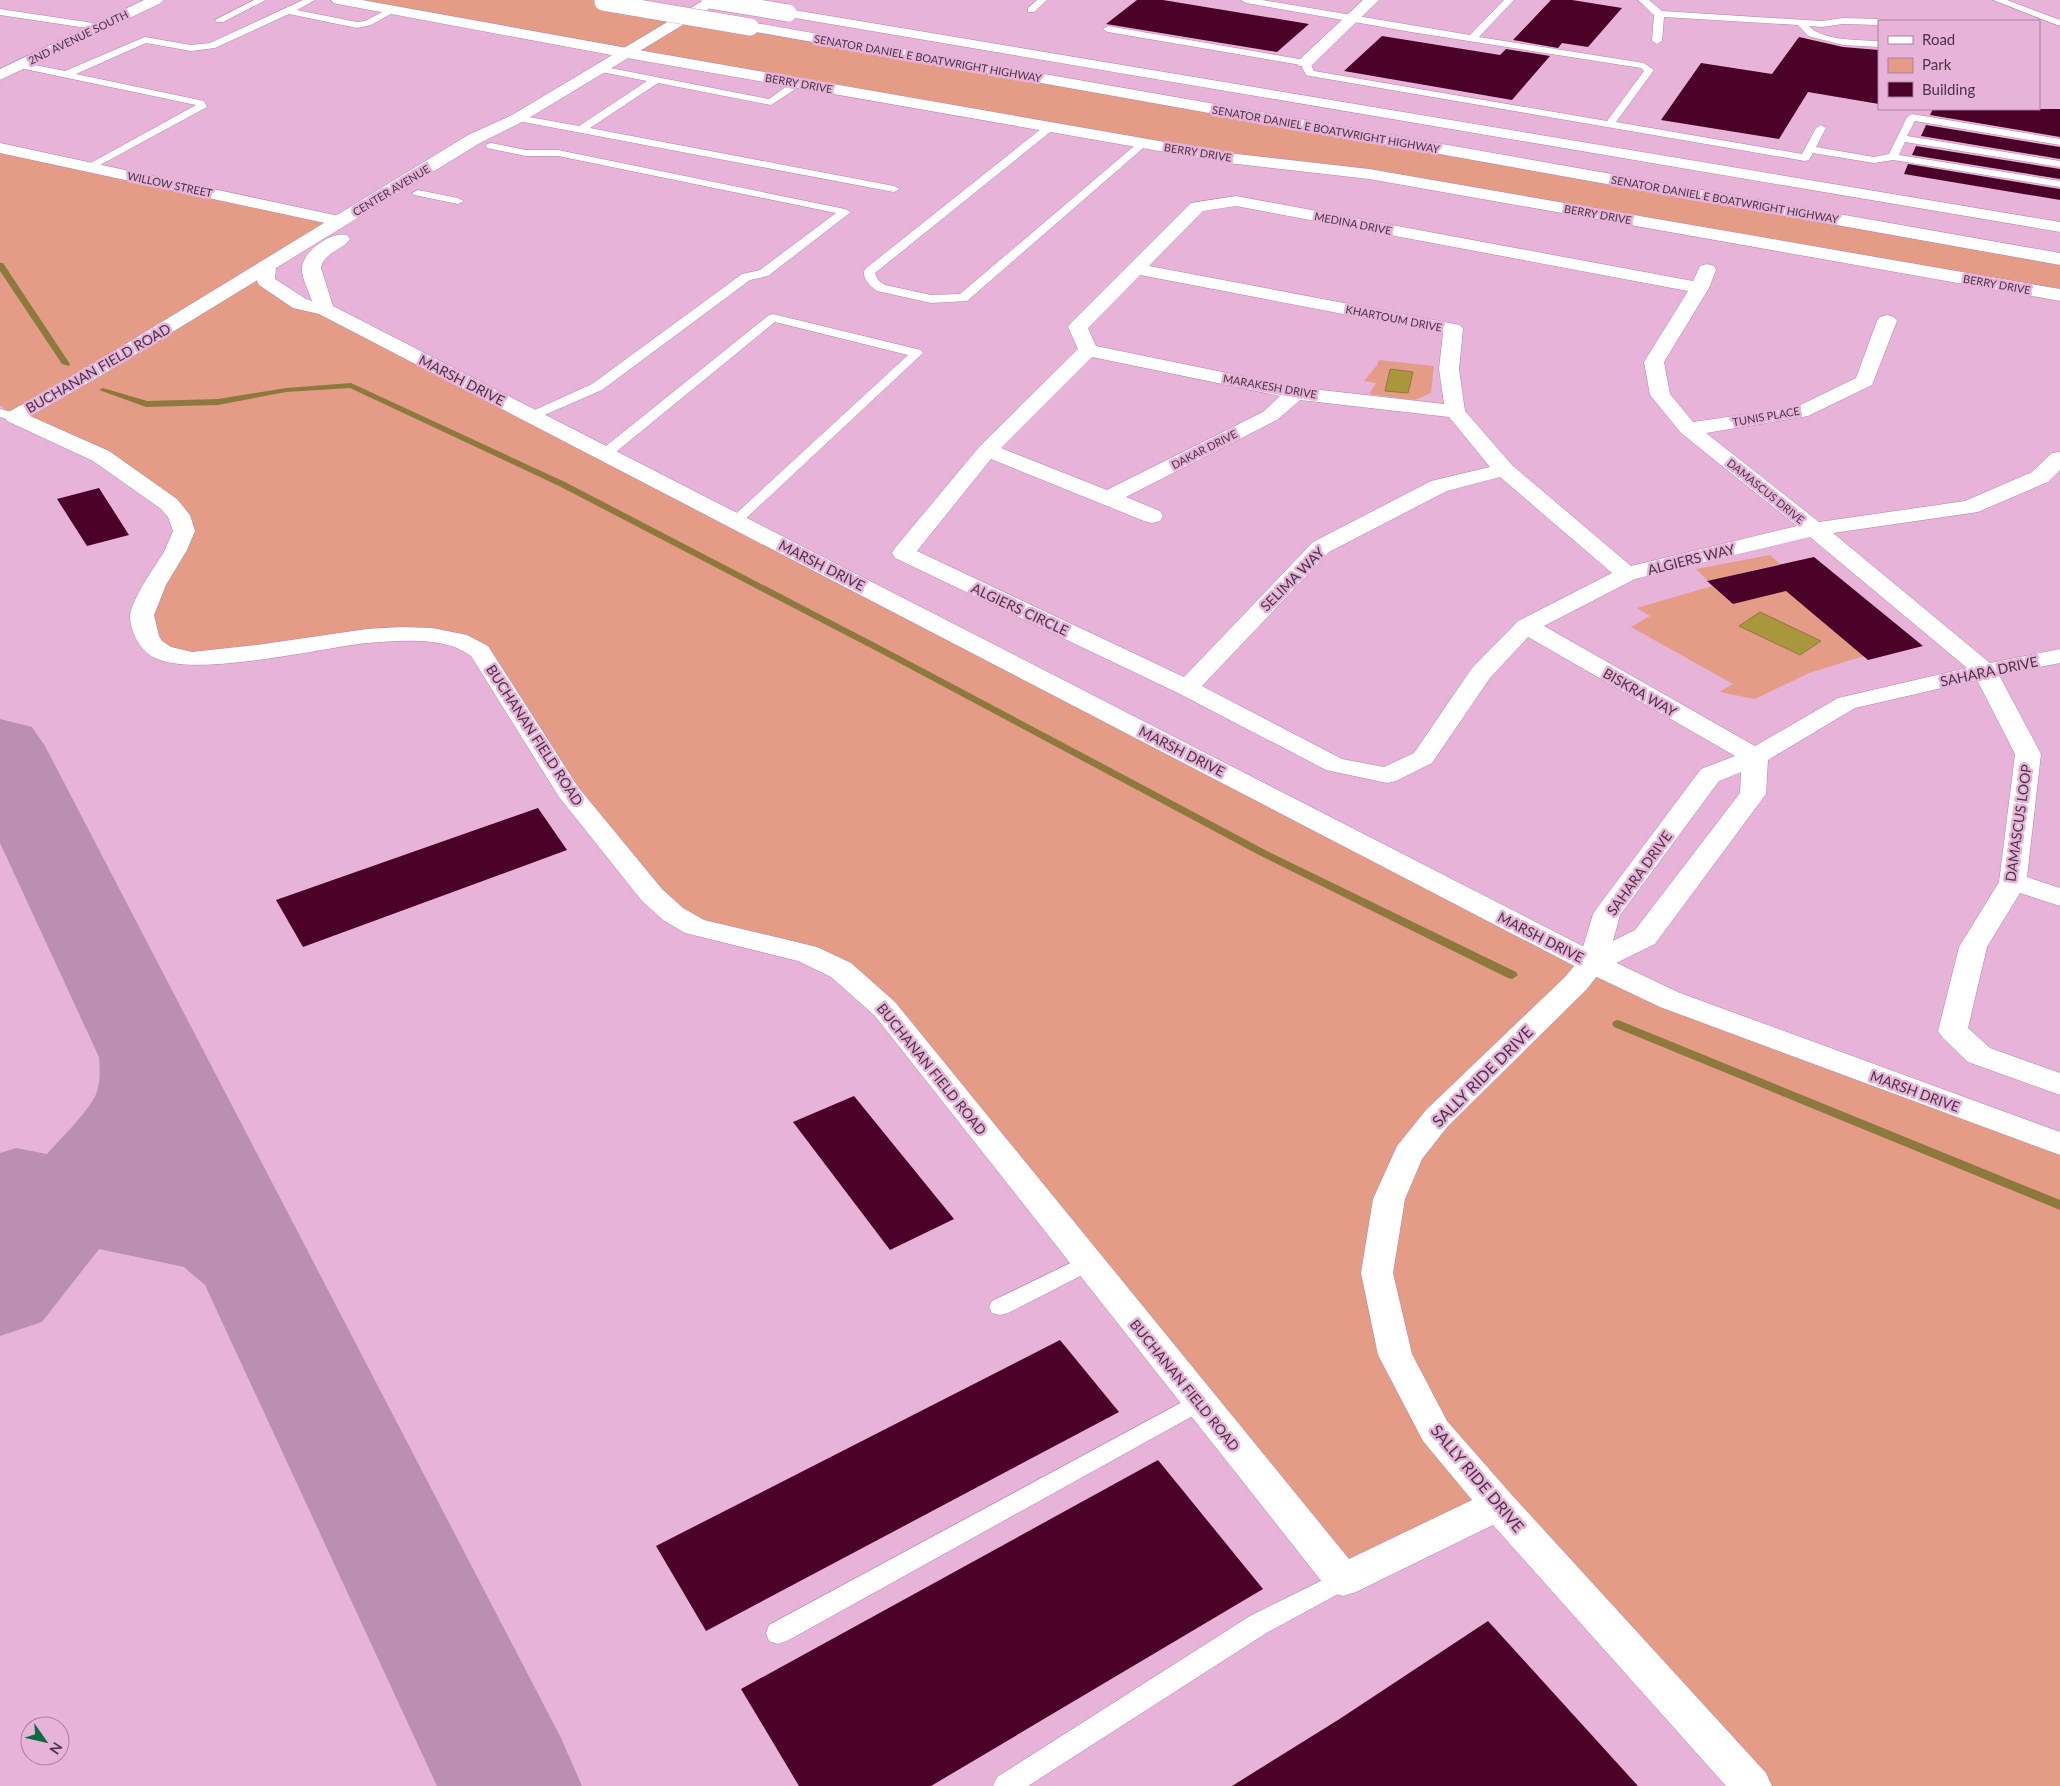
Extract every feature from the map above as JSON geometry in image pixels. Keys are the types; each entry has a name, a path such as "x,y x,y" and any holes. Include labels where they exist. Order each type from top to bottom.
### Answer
{"main road":[{"name":"2ND AVENUE SOUTH","path":"0,75 156,0"},
{"name":"BERRY DRIVE","path":"338,0 627,53 1228,158 1369,174 2060,296"},
{"name":"SENATOR DANIEL E BOATWRIGHT HIGHWAY","path":"710,0 2060,227"},
{"name":"CENTER AVENUE","path":"267,266 474,139 518,118 714,0"},
{"path":"1305,63 1372,0"},
{"name":"SENATOR DANIEL E BOATWRIGHT HIGHWAY","path":"598,1 2060,259"},
{"name":"CENTER AVENUE","path":"403,203 491,146 518,118"},
{"name":"WILLOW STREET","path":"0,148 340,221"},
{"name":"MEDINA DRIVE","path":"1088,350 1078,327 1197,207 1236,201 1704,279"},
{"name":"CENTER AVENUE","path":"325,309 312,279 312,262 318,252 372,221"},
{"name":"MARSH DRIVE","path":"267,266 266,282 300,304 325,309 1592,963 1670,1000 2060,1144"},
{"name":"BUCHANAN FIELD ROAD","path":"7,415 95,371 267,266"},
{"name":"KHARTOUM DRIVE","path":"1136,269 1453,329 1449,369 1455,412"},
{"name":"DAMASCUS DRIVE","path":"1704,279 1654,362 1660,395 1688,429 1814,529 1984,671"},
{"name":"TUNIS PLACE","path":"1688,429 1801,412 1865,381 1887,321"},
{"name":"MARAKESH DRIVE","path":"1088,350 1295,393 1455,412"},
{"name":"ALGIERS CIRCLE","path":"1088,350 987,450 903,553 1187,688 1336,766 1387,776"},
{"name":"DAKAR DRIVE","path":"1108,498 1270,416 1295,393"},
{"path":"1455,412 1504,470 1627,574"},
{"name":"BUCHANAN FIELD ROAD","path":"7,415 101,456 169,504 179,515 184,531 176,550 154,585 142,615 147,636 152,645 163,653 192,659 257,652 367,636 401,634 432,635 459,640 480,651 568,790 652,895 673,914 695,927 807,954 841,970 885,1010 1343,1580"},
{"path":"987,450 1152,516"},
{"name":"ALGIERS WAY","path":"1387,776 1423,758 1481,673 1526,626 1627,574 1814,529 1970,507 2040,477 2060,458"},
{"name":"SELIMA WAY","path":"1187,688 1322,547 1439,486 1504,470"},
{"name":"BISKRA WAY","path":"1526,626 1755,757"},
{"name":"SAHARA DRIVE","path":"1592,963 1607,914 1710,775 1755,757 1847,703 1984,671 2060,656"},
{"name":"DAMASCUS LOOP","path":"1984,671 2028,754 2013,882 1973,947 1953,1031 1979,1055 2060,1084"},
{"path":"1592,963 1645,937 1753,794 1755,757"},
{"path":"2013,882 2060,897"},
{"name":"SALLY RIDE DRIVE","path":"1592,963 1576,983 1437,1118 1408,1154 1388,1199 1377,1273 1395,1355 1435,1431 1498,1505 1752,1786"},
{"path":"1343,1580 1498,1505"}],"lane":[{"path":"220,20 261,0"},
{"path":"67,74 145,40 191,48 212,46 310,0"},
{"path":"1030,10 1042,0"},
{"path":"1246,0 1472,39 1644,66 1649,70 1609,125"},
{"path":"1472,39 1509,0"},
{"path":"1643,0 1659,14 1800,22 1878,22"},
{"path":"1998,0 2060,22"},
{"path":"288,11 357,25 368,23 393,10"},
{"path":"0,12 100,27"},
{"path":"1657,41 1659,14"},
{"path":"1800,22 1812,34 1843,42 1878,44"},
{"path":"1108,29 1305,63 1310,73 1806,158 1821,128"},
{"path":"20,65 200,103 202,106 90,167"},
{"path":"600,69 771,102 798,83"},
{"path":"581,130 656,80"},
{"path":"518,118 894,189"},
{"path":"1894,157 1901,138 1912,118 2060,142"},
{"path":"1050,127 869,272 870,279 874,285 931,299 963,298 1144,143"},
{"path":"1901,138 2060,164"},
{"path":"491,146 526,152 558,154 845,212 764,273 746,277 597,387 533,416"},
{"path":"1810,149 1874,160 1894,157 2060,184"},
{"path":"418,193 458,201"},
{"path":"606,453 773,318 917,353 736,520"},
{"path":"1000,1307 1087,1263"},
{"path":"778,1633 1199,1402"},
{"path":"1006,1786 1259,1624 1343,1580"}],"green space":[{"path":"338,0 593,0 2060,259 2060,295 1369,174 1228,158"},
{"path":"0,148 339,221 271,271 266,282 300,304 325,309 1592,963 1670,1000 2060,1145 2060,1786 1752,1786 1498,1505 1343,1580 885,1009 841,970 807,954 695,927 673,914 652,895 568,791 480,651 459,640 432,635 401,634 367,636 257,652 192,659 163,653 152,645 147,636 142,615 154,585 176,550 184,531 179,515 169,504 101,456 14,417 0,405"},
{"path":"1379,360 1434,366 1431,393 1415,400 1369,394 1376,383 1364,381"},
{"path":"1770,555 1780,564 1708,581 1696,569"},
{"path":"1712,586 1733,604 1786,591 1864,656 1809,673 1755,699 1719,692 1733,684 1631,627 1650,616 1637,608"}],"shaded area":[{"path":"1390,369 1413,372 1408,393 1385,391"},
{"path":"1760,612 1821,641 1800,655 1739,626"}],"building":[{"path":"1137,0 1163,0 1309,24 1277,52 1106,24"},
{"path":"1551,0 1572,0 1622,8 1588,47 1562,43 1558,48 1513,40"},
{"path":"1382,36 1500,55 1506,49 1550,56 1512,100 1344,71"},
{"path":"1799,37 1843,47 1878,50 1878,104 1808,92 1779,139 1661,120 1701,63 1772,74"},
{"path":"2060,109 2060,137 1930,115 1932,110"},
{"path":"1926,125 2060,147 2060,159 1921,136"},
{"path":"1916,146 2060,169 2060,179 1912,155"},
{"path":"1908,164 2060,189 2060,200 1904,174"},
{"path":"99,488 129,535 87,546 57,499"},
{"path":"1814,557 1923,646 1868,660 1786,591 1733,604 1707,581"},
{"path":"538,808 567,850 303,947 276,900"},
{"path":"854,1096 954,1219 890,1250 793,1122"},
{"path":"1060,1340 1119,1412 706,1631 656,1546"},
{"path":"1158,1460 1263,1589 931,1786 799,1786 741,1689"},
{"path":"1488,1621 1638,1786 1232,1786 1338,1720"}],"waterway":[{"path":"0,265 66,364"},
{"path":"103,390 146,404 218,402 286,390 351,385 562,484 893,656 1263,853 1512,975"},
{"path":"1618,1024 2060,1205"}],"taxiway":[{"path":"0,746 152,1056"},
{"path":"72,1201 132,1128 143,1110 152,1086 152,1056"},
{"path":"152,1056 510,1786"},
{"path":"16,1190 72,1201"},
{"path":"0,1290 72,1201"},
{"path":"72,1201 196,1226 225,1236 251,1258"}]}
